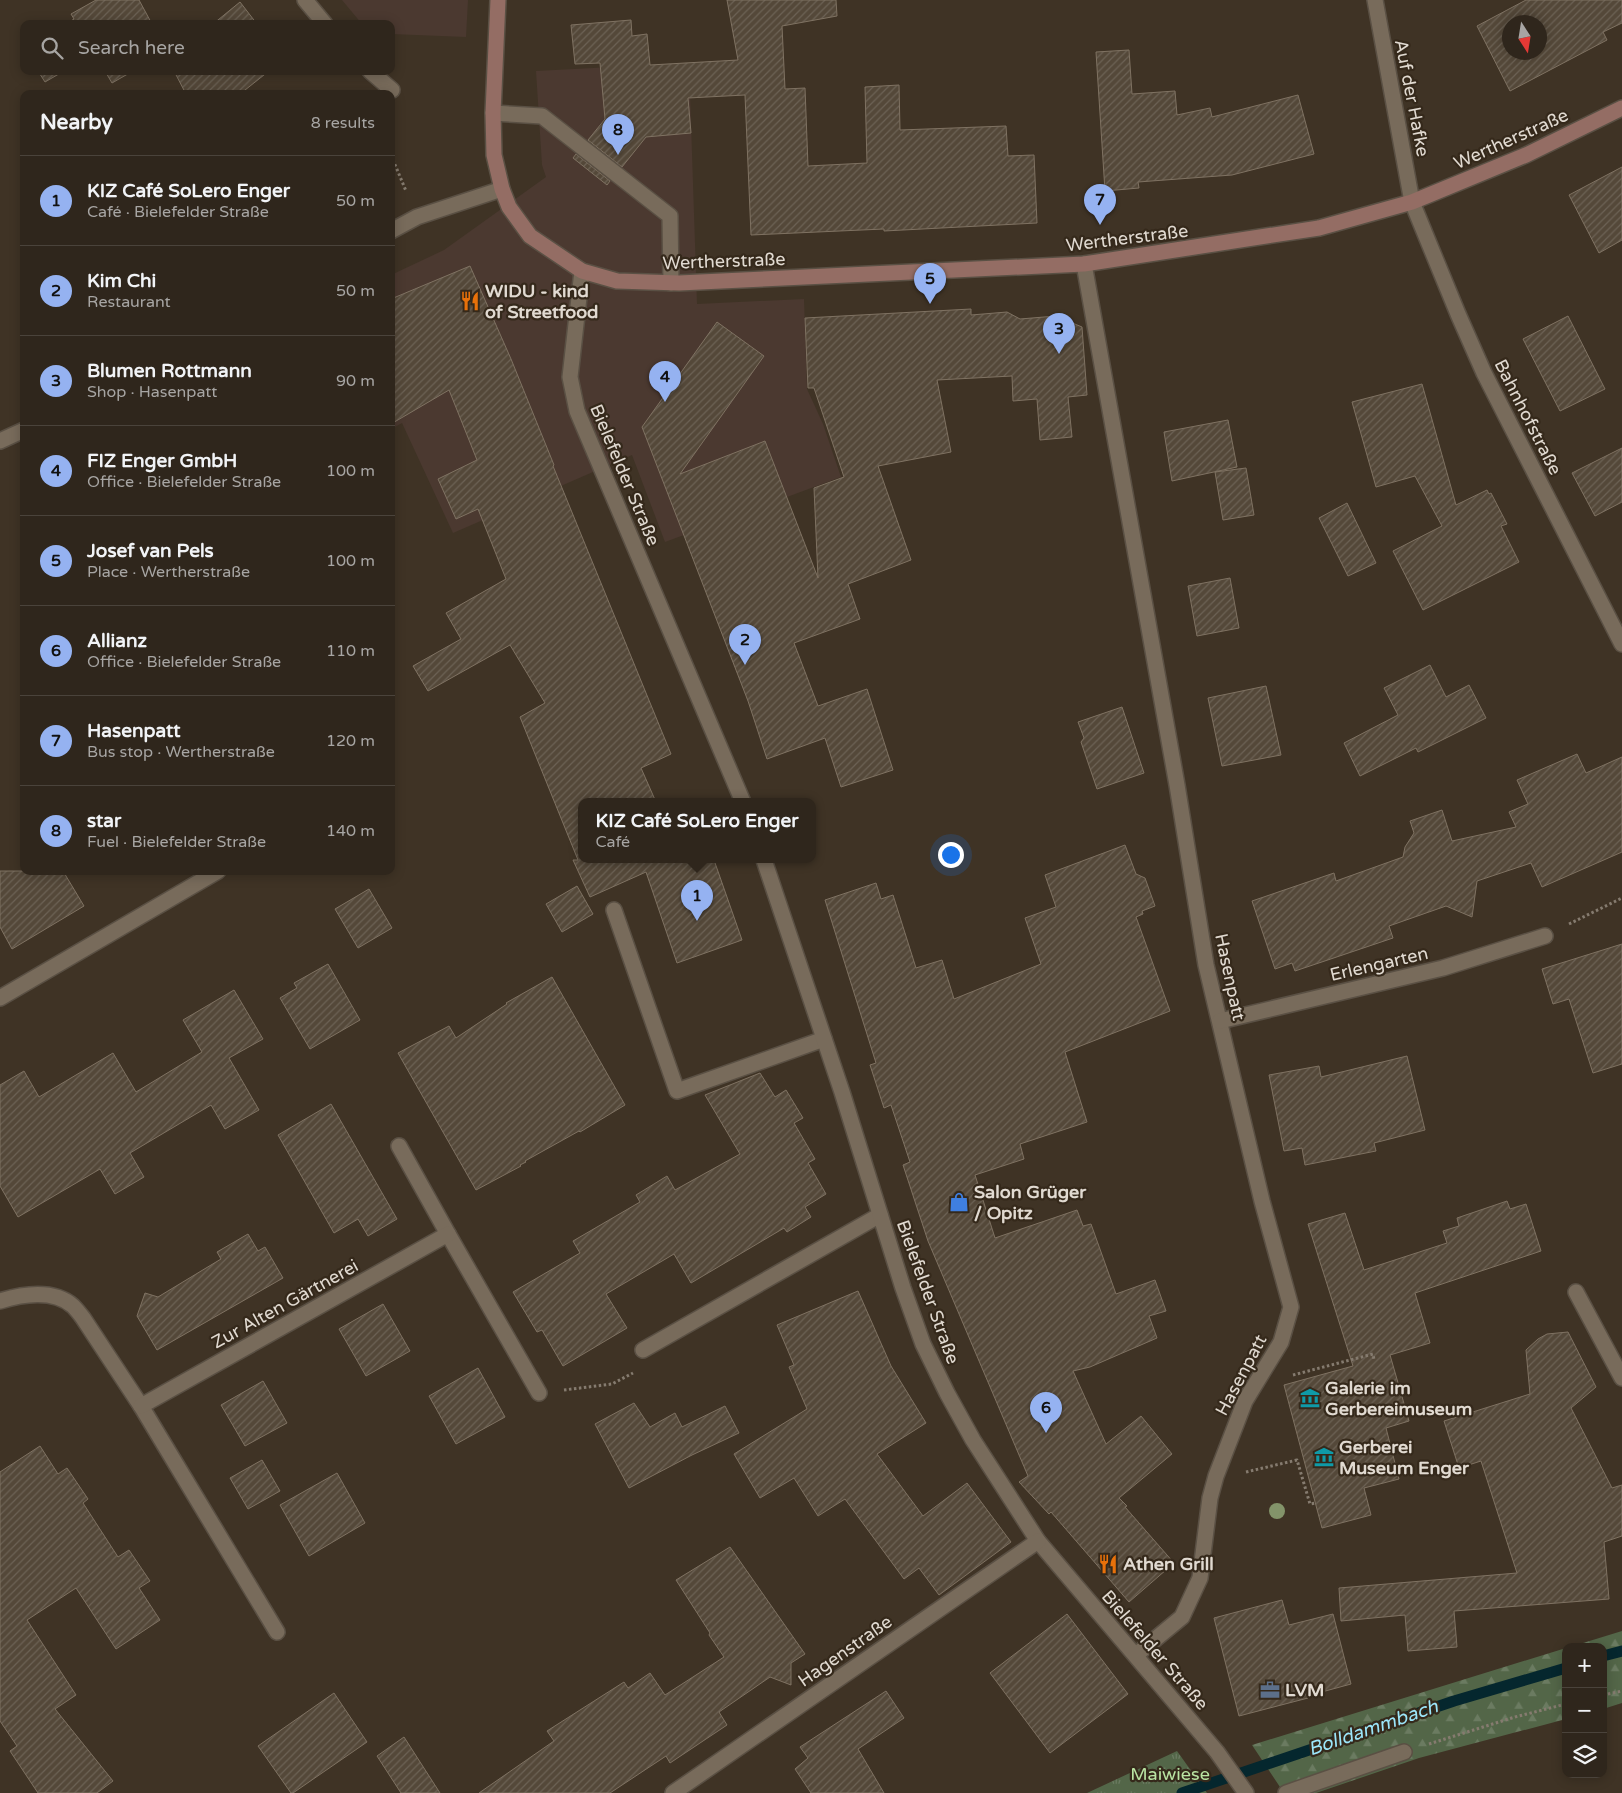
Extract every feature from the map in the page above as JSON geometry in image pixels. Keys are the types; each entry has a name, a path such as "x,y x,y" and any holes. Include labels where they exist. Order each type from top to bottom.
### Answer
{"main road":[{"path":"498,0 493,113 494,155 502,189 509,207 530,236 582,271"},
{"name":"Wertherstraße","path":"582,271 617,281 671,283 1084,264 1319,228 1412,202 1526,155 1622,108"}],"street":[{"path":"305,0 322,20"},
{"name":"Auf der Hafke","path":"1375,0 1412,202"},
{"path":"375,75 392,90"},
{"path":"493,113 542,116 670,216 671,283"},
{"path":"395,229 417,217 502,189"},
{"name":"Bahnhofstraße","path":"1412,202 1484,373 1622,644"},
{"name":"Hasenpatt","path":"1084,264 1177,785 1206,966 1262,1200 1291,1307 1282,1342 1245,1401 1216,1479 1210,1498 1200,1578 1197,1586 1182,1617 1136,1655"},
{"name":"Bielefelder Straße","path":"582,271 570,377 577,412 741,798"},
{"path":"0,441 20,432"},
{"name":"Bielefelder Straße","path":"765,863 824,1039 903,1288 923,1344 947,1394 973,1440 1038,1541 1217,1752 1246,1793"},
{"path":"0,998 211,875"},
{"path":"614,910 677,1090 824,1039"},
{"name":"Erlengarten","path":"1220,1021 1443,968 1545,936"},
{"path":"399,1146 539,1393"},
{"path":"643,1350 880,1215"},
{"name":"Zur Alten Gärtnerei","path":"141,1406 448,1234"},
{"path":"1576,1292 1622,1378"},
{"path":"0,1301 17,1295 40,1294 59,1298 72,1305 83,1318 141,1406 277,1632"},
{"name":"Hagenstraße","path":"672,1793 1038,1541"},
{"path":"1286,1793 1404,1752"}],"path":[{"path":"395,165 417,217"},
{"path":"1545,936 1622,898"},
{"path":"539,1393 612,1384 634,1372 643,1350"},
{"path":"1254,1386 1373,1354 1374,1360"},
{"path":"1216,1479 1298,1460 1310,1504 1316,1503"},
{"path":"1607,1694 1622,1691"},
{"path":"1404,1752 1515,1717 1562,1705"}],"shaded area":[{"path":"342,0 468,0 466,37 395,34 395,20 359,20"},
{"path":"689,63 697,304 804,299 807,389 823,424 841,477 665,542 632,455 453,533 402,423 395,427 395,273 444,250 546,177 542,165 536,71"}],"green space":[{"path":"1622,1631 1622,1703 1607,1708 1607,1643 1583,1643"},
{"path":"1562,1649 1562,1720 1419,1758 1316,1793 1284,1793 1252,1745"},
{"name":"Maiwiese","path":"1177,1751 1207,1793 1087,1793"}],"building":[{"path":"96,0 139,0 150,20 72,20 74,19 71,14"},
{"path":"727,0 836,0 837,16 782,26 785,89 805,88 808,166 867,163 865,87 899,85 900,130 1006,126 1008,156 1034,155 1037,223 884,231 884,229 751,235 745,95 688,98 691,133 646,137 622,167 588,140 605,119 600,63 575,64 571,25 631,20 632,36 647,34 650,65 738,60"},
{"path":"1526,0 1622,0 1622,23 1603,32 1607,40 1510,91 1477,26"},
{"path":"240,2 254,20 218,20"},
{"path":"1129,50 1132,94 1175,91 1177,115 1210,108 1212,117 1298,95 1314,154 1232,175 1138,182 1139,188 1105,191 1096,52"},
{"path":"41,75 57,75 45,82"},
{"path":"107,75 126,75 112,83"},
{"path":"176,75 264,75 245,90 184,90"},
{"path":"576,154 610,181 607,185 573,158"},
{"path":"1622,167 1622,240 1599,253 1569,195"},
{"path":"470,266 511,359 671,754 641,768 654,798 578,798 578,860 520,717 545,703 510,645 428,691 413,666 461,639 446,613 506,579 478,509 456,519 438,479 477,460 449,390 395,422 395,297"},
{"path":"971,309 971,315 1007,312 1020,319 1056,316 1082,327 1087,395 1068,397 1072,437 1040,440 1037,399 1013,401 1012,376 937,380 951,452 878,466 911,560 848,584 860,619 794,643 818,706 867,689 893,770 841,787 825,738 767,759 748,701 642,427 717,322 764,356 680,474 765,441 818,578 814,488 844,477 814,388 808,388 805,318"},
{"path":"1568,316 1605,389 1560,411 1523,339"},
{"path":"1422,384 1456,505 1487,490 1489,494 1491,493 1507,524 1501,526 1519,562 1423,610 1393,551 1442,526 1415,476 1376,487 1352,402"},
{"path":"1228,420 1237,467 1172,481 1164,432"},
{"path":"1622,448 1622,502 1595,516 1572,473"},
{"path":"1246,468 1254,515 1223,520 1215,472"},
{"path":"1347,503 1376,563 1348,576 1319,518"},
{"path":"1230,578 1239,628 1197,636 1188,586"},
{"path":"1430,665 1446,697 1469,685 1486,718 1418,752 1416,748 1360,776 1344,743 1398,715 1384,688"},
{"path":"1266,686 1281,755 1222,766 1208,698"},
{"path":"1122,707 1144,773 1097,789 1081,742 1084,738 1078,722"},
{"path":"1577,754 1586,773 1622,757 1622,852 1542,887 1531,863 1477,881 1472,917 1446,906 1389,926 1393,938 1295,971 1292,963 1275,969 1252,901 1334,873 1336,881 1403,857 1405,847 1414,833 1410,821 1442,810 1452,841 1516,827 1509,812 1528,804 1517,780"},
{"path":"1125,845 1136,874 1145,878 1155,906 1142,911 1143,914 1136,917 1170,1011 1065,1052 1087,1122 1020,1144 1024,1159 975,1175 995,1238 1077,1210 1083,1226 1091,1224 1116,1294 1155,1280 1166,1311 1149,1316 1157,1338 1090,1367 1073,1371 1106,1444 1141,1416 1172,1454 1119,1498 1174,1563 1129,1602 1051,1512 1049,1514 1019,1482 1028,1476 928,1241 903,1165 910,1162 891,1105 884,1108 870,1065 876,1063 825,900 876,883 881,899 893,895 916,968 942,960 954,999 1041,964 1025,918 1056,907 1045,875"},
{"path":"573,860 578,860 578,863 715,863 742,940 677,963 646,872 590,897"},
{"path":"0,871 20,871 20,875 65,875 84,906 12,949 0,927"},
{"path":"577,886 593,914 562,932 546,904"},
{"path":"369,889 392,928 358,948 335,909"},
{"path":"1622,944 1622,1064 1593,1073 1569,999 1553,1004 1542,969"},
{"path":"328,964 360,1020 310,1049 280,998 297,988 294,983"},
{"path":"552,977 625,1105 476,1190 398,1053 449,1026 456,1038 506,1003"},
{"path":"234,990 263,1039 229,1058 259,1110 225,1129 211,1105 130,1153 144,1177 115,1194 100,1169 18,1217 0,1186 0,1085 24,1071 39,1097 113,1053 136,1092 202,1052 183,1020"},
{"path":"1407,1056 1425,1130 1374,1143 1376,1151 1305,1165 1302,1148 1284,1151 1269,1075 1319,1066 1321,1077"},
{"path":"760,1073 775,1097 786,1090 803,1118 794,1123 815,1159 808,1163 826,1194 805,1207 811,1217 787,1232 784,1228 691,1283 674,1254 606,1294 627,1328 563,1366 542,1330 537,1332 513,1292 580,1253 573,1241 640,1202 636,1195 667,1176 675,1190 740,1154 705,1095"},
{"path":"331,1104 397,1219 368,1236 358,1219 334,1233 278,1135"},
{"path":"1507,1201 1510,1209 1526,1204 1541,1251 1415,1293 1430,1343 1390,1355 1409,1421 1386,1428 1399,1479 1364,1488 1371,1515 1322,1528 1284,1385 1353,1366 1308,1224 1345,1213 1364,1270 1447,1243 1443,1231 1459,1226 1457,1218"},
{"path":"248,1234 258,1251 265,1247 283,1278 157,1350 137,1316 145,1293 158,1297 221,1259 217,1252"},
{"path":"858,1291 891,1366 926,1423 877,1454 923,1516 967,1483 1011,1542 939,1595 919,1568 904,1579 845,1499 818,1516 794,1478 760,1498 734,1454 807,1409 789,1367 794,1365 777,1325"},
{"path":"383,1304 410,1351 366,1376 339,1329"},
{"path":"1568,1332 1596,1387 1571,1408 1612,1488 1622,1485 1622,1536 1604,1542 1609,1599 1454,1611 1457,1647 1408,1651 1405,1615 1341,1621 1339,1588 1517,1573 1481,1461 1459,1468 1444,1421 1530,1394 1526,1350 1547,1334"},
{"path":"478,1368 505,1417 456,1444 429,1396"},
{"path":"263,1381 287,1423 245,1446 221,1405"},
{"path":"634,1403 650,1427 675,1413 682,1427 725,1406 739,1433 629,1488 595,1424"},
{"path":"40,1446 58,1474 67,1468 88,1499 83,1503 118,1557 129,1550 150,1581 139,1588 160,1620 116,1649 76,1588 27,1620 76,1695 55,1709 113,1781 97,1793 38,1793 10,1751 17,1746 0,1721 0,1472"},
{"path":"262,1460 280,1491 248,1509 230,1478"},
{"path":"337,1473 365,1523 309,1556 280,1505"},
{"path":"730,1547 805,1654 791,1663 791,1685 770,1677 719,1712 727,1725 670,1763 666,1756 610,1793 479,1793 554,1741 547,1731 624,1682 628,1688 650,1673 665,1695 724,1657 676,1580"},
{"path":"1282,1600 1289,1625 1333,1614 1351,1684 1307,1696 1308,1698 1239,1716 1214,1618"},
{"path":"1067,1614 1128,1694 1050,1753 990,1673"},
{"path":"886,1691 904,1718 858,1749 884,1793 811,1793 795,1769 808,1758 800,1747"},
{"path":"334,1693 367,1742 291,1793 258,1746"},
{"path":"404,1737 440,1793 401,1793 377,1756"}],"waterway":[{"name":"Bolldammbach","path":"1607,1655 1622,1651"},
{"name":"Bolldammbach","path":"1182,1793 1454,1701 1562,1669"}],"place":[{"name":"star","path":"618,155"},
{"name":"Hasenpatt","path":"1100,225"},
{"name":"WIDU - kind of Streetfood","path":"470,301"},
{"name":"Josef van Pels","path":"930,304"},
{"name":"Blumen Rottmann","path":"1059,354"},
{"name":"FIZ Enger GmbH","path":"665,402"},
{"name":"Kim Chi","path":"745,665"},
{"name":"KIZ Café SoLero Enger","path":"697,921"},
{"name":"Salon Grüger / Opitz","path":"959,1202"},
{"name":"Galerie im Gerbereimuseum","path":"1310,1398"},
{"name":"Allianz","path":"1046,1433"},
{"name":"Gerberei Museum Enger","path":"1324,1457"},
{"name":"Athen Grill","path":"1108,1564"},
{"name":"LVM","path":"1270,1690"}]}
